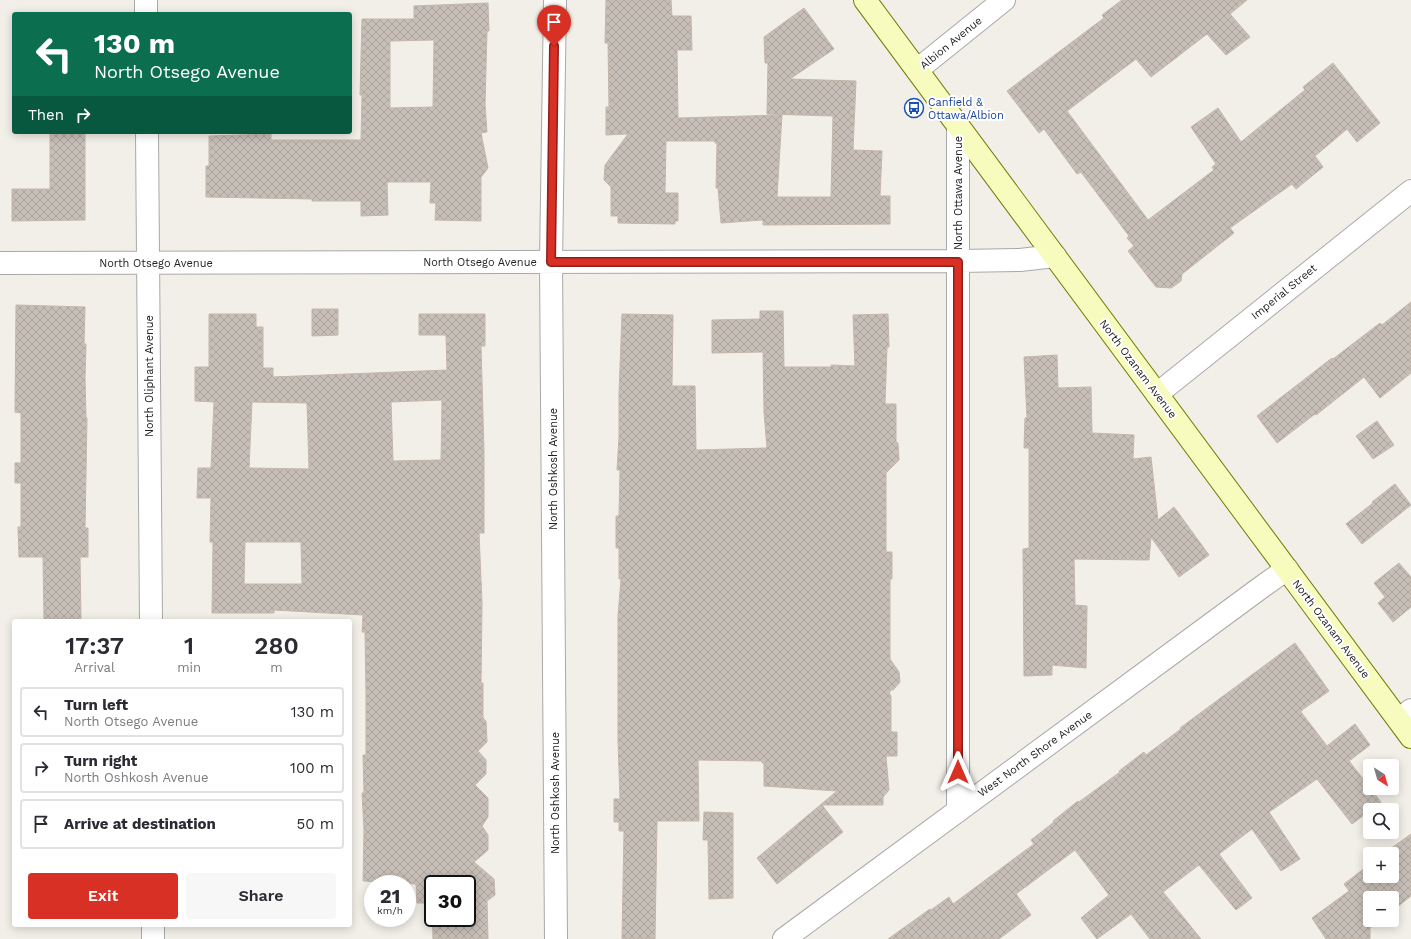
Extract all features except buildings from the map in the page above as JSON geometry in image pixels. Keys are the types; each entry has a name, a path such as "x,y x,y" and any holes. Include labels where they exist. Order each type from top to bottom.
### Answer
{"street":[{"path":"146,0 146,12"},
{"name":"North Oshkosh Avenue","path":"555,0 551,262 556,939"},
{"name":"North Ozanam Avenue","path":"865,0 1287,569 1407,722"},
{"name":"Albion Avenue","path":"917,70 1004,0"},
{"name":"North Ottawa Avenue","path":"958,126 958,811"},
{"name":"North Oliphant Avenue","path":"147,134 151,619"},
{"name":"Imperial Street","path":"1157,394 1411,191"},
{"name":"North Otsego Avenue","path":"0,263 958,262 1020,260 1055,256"},
{"name":"West North Shore Avenue","path":"784,939 1287,569"},
{"path":"153,927 154,939"}],"place":[{"name":"Canfield & Ottawa/Albion","path":"914,108"}],"route":[{"path":"554,46 551,262 958,262 958,772"}]}
